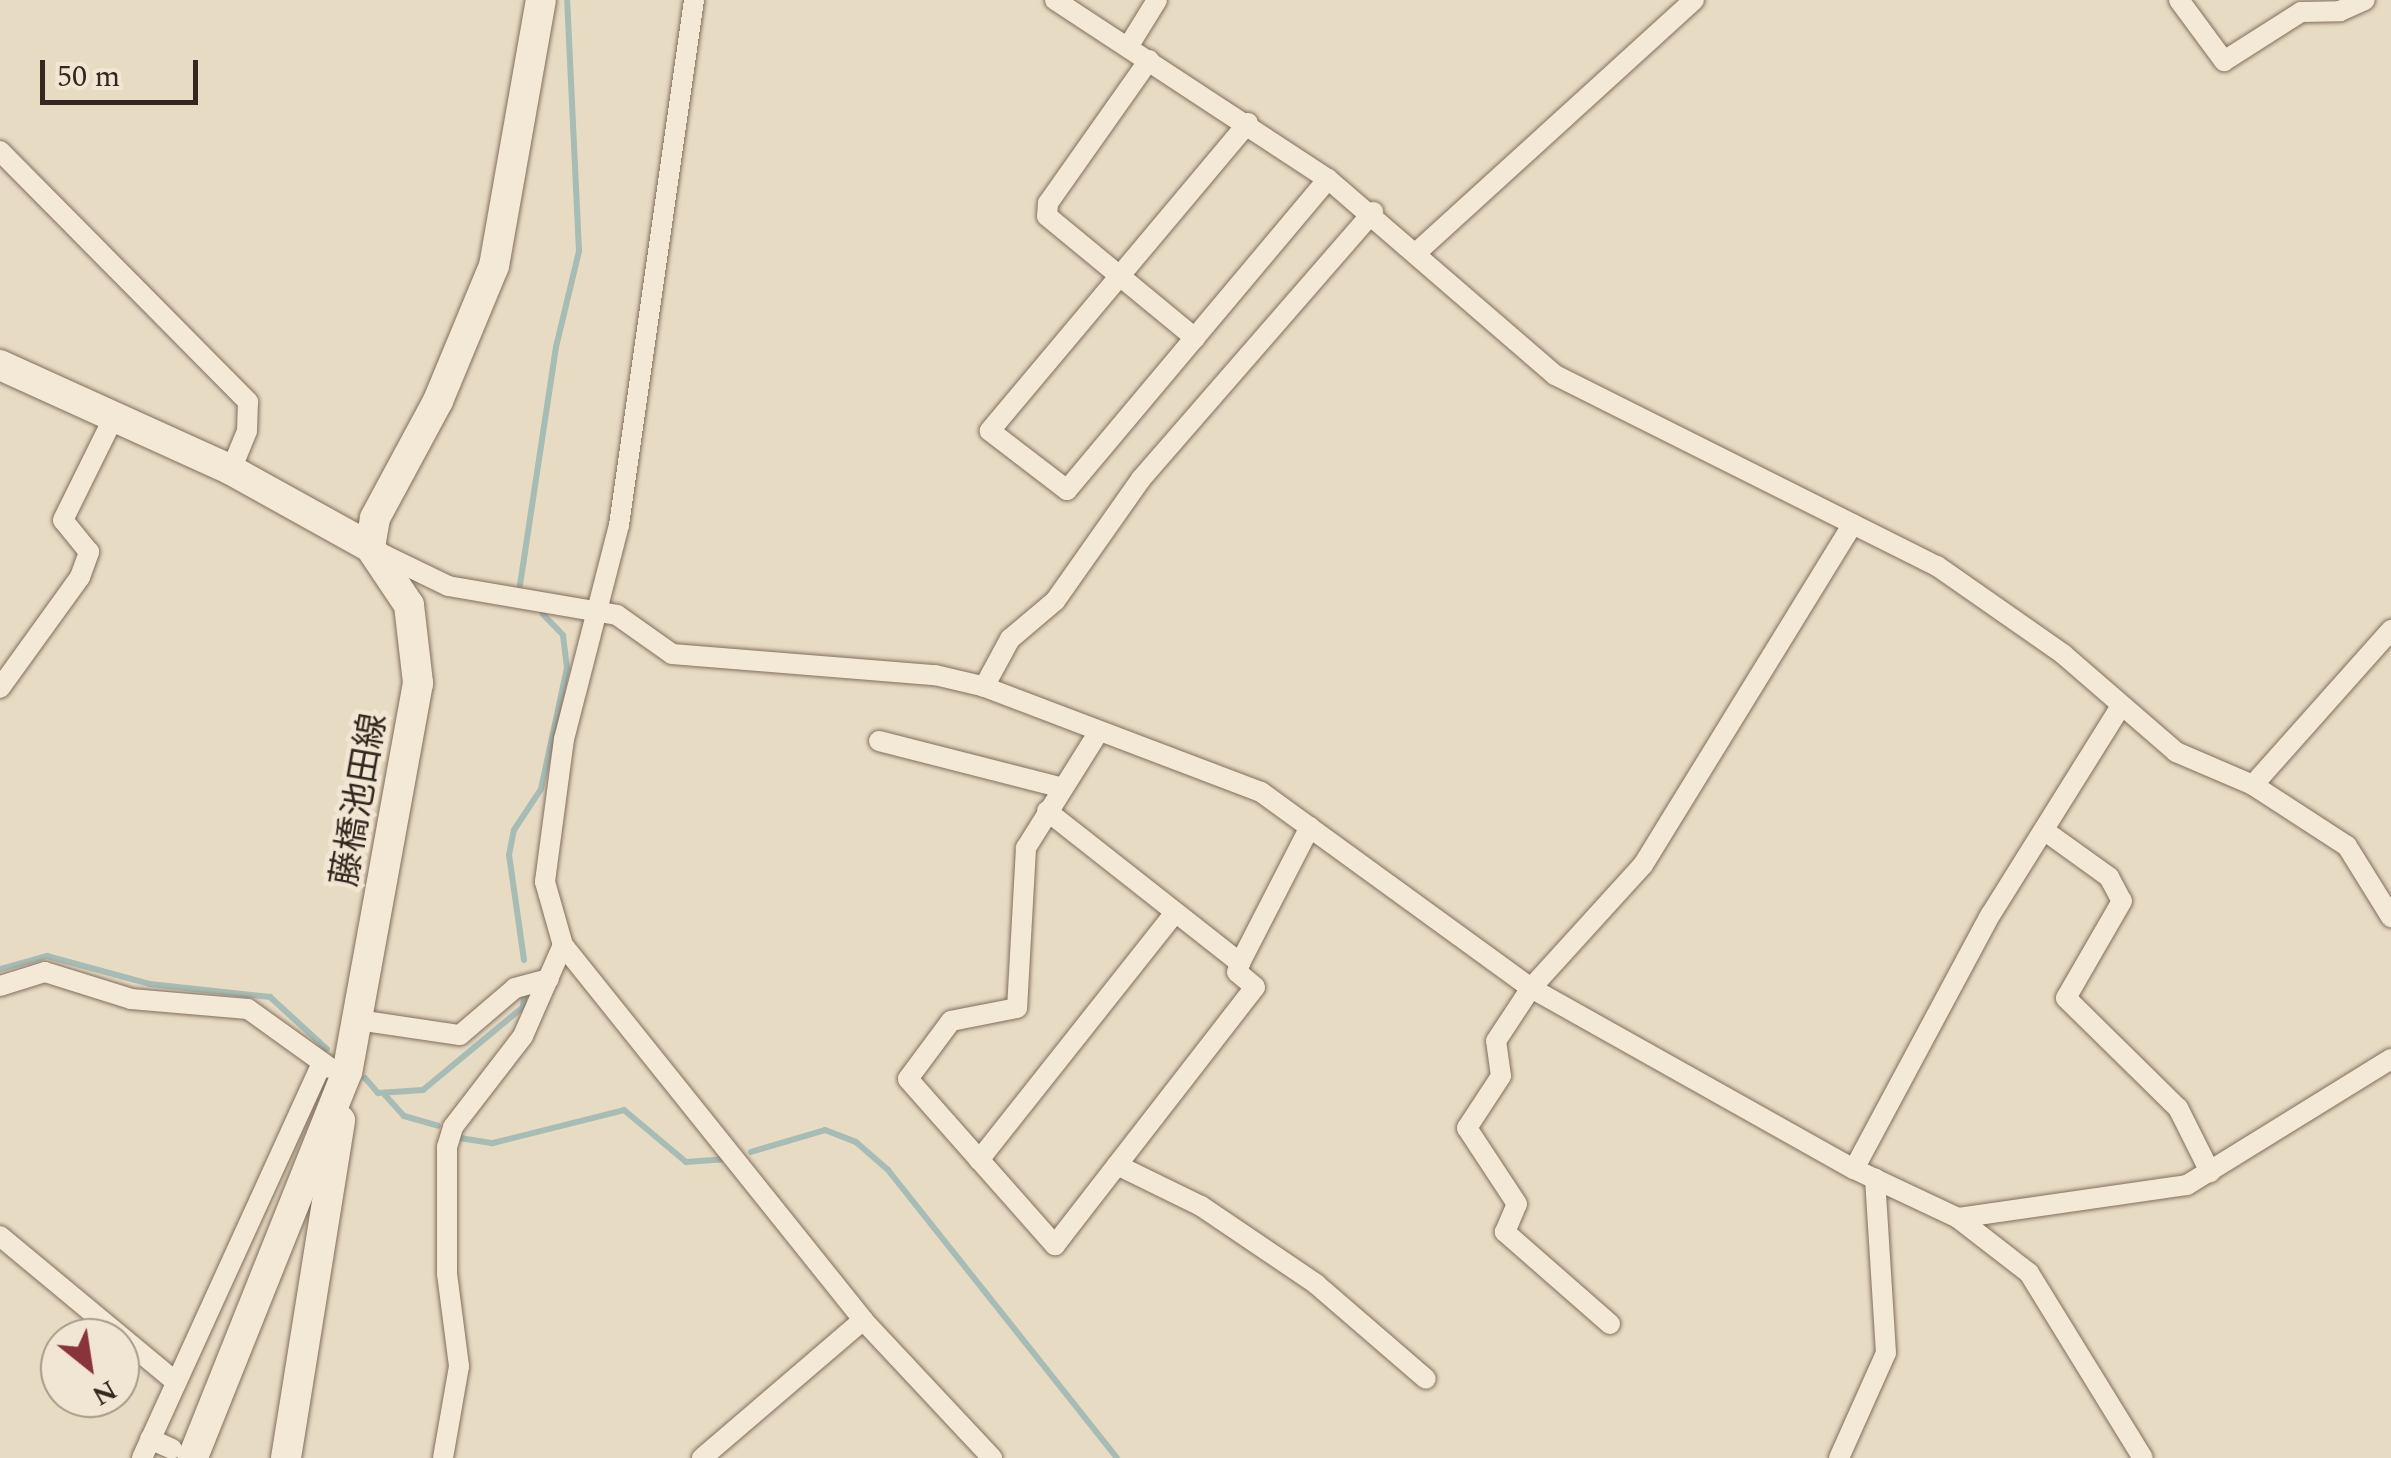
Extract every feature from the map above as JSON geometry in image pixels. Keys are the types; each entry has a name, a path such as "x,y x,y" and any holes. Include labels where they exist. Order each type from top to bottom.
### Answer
{"main road":[{"path":"370,547 375,518 438,401 494,266 541,0"},
{"name":"藤橋池田線","path":"0,365 231,470 370,547 409,605 418,683 358,1020 334,1068 182,1454"},
{"path":"286,1458 334,1068"}],"street":[{"path":"694,0 619,525 594,610 548,835 545,882 563,945 863,1320 992,1458"},
{"path":"1056,0 1328,178 1373,212 1555,376 1937,566 2062,654 2119,709 2176,752 2253,786 2346,846 2391,917"},
{"path":"1128,47 1157,0"},
{"path":"1416,253 1694,0"},
{"path":"2179,0 2224,62 2301,12 2340,11 2365,0"},
{"path":"1150,60 1048,203 1047,216 1194,338"},
{"path":"1248,124 990,431 1068,490 1328,178"},
{"path":"0,151 248,402 247,432 231,470"},
{"path":"984,688 1010,639 1064,590 1142,479 1373,212"},
{"path":"0,688 80,576 90,552 63,520 114,417"},
{"path":"1610,1324 1505,1232 1517,1204 1467,1128 1500,1076 1496,1042 1531,988 1643,866 1853,524"},
{"path":"370,547 448,586 617,614 672,654 936,675 984,688 1098,733 1205,767 1261,792 1531,988 1854,1169 1958,1218 2030,1274 2142,1458"},
{"path":"2253,786 2391,630"},
{"path":"1854,1169 1991,914 2119,709"},
{"path":"1098,733 1060,787 1026,848 1018,1008 951,1021 908,1080 1055,1246 1254,987 1237,972 1240,963 1310,827"},
{"path":"879,741 1060,787"},
{"path":"1047,811 1240,963"},
{"path":"2045,831 2109,878 2122,902 2066,998 2178,1108 2210,1172"},
{"path":"979,1160 1174,914"},
{"path":"444,1458 458,1366 447,1274 447,1147 453,1126 522,1036 563,945"},
{"path":"0,986 46,972 131,998 248,1009 290,1032 334,1068 146,1449 182,1454"},
{"path":"358,1020 460,1035 516,988 549,980"},
{"path":"1958,1218 2116,1200 2187,1185 2391,1059"},
{"path":"1118,1165 1201,1206 1316,1284 1426,1379"},
{"path":"1839,1458 1886,1353 1876,1178"},
{"path":"0,1236 176,1382"},
{"path":"702,1458 863,1320"}],"waterway":[{"path":"520,585 556,347 579,251 567,0"},
{"path":"524,960 509,855 514,830 541,789 567,668 563,635 543,614"},
{"path":"0,969 47,956 150,984 270,997 327,1049"},
{"path":"365,1078 378,1093 423,1090 523,1007 524,997"},
{"path":"385,1095 404,1116 438,1126"},
{"path":"460,1138 493,1143 624,1110 686,1162 727,1159"},
{"path":"751,1152 825,1130 856,1142 888,1170 1117,1458"}]}
